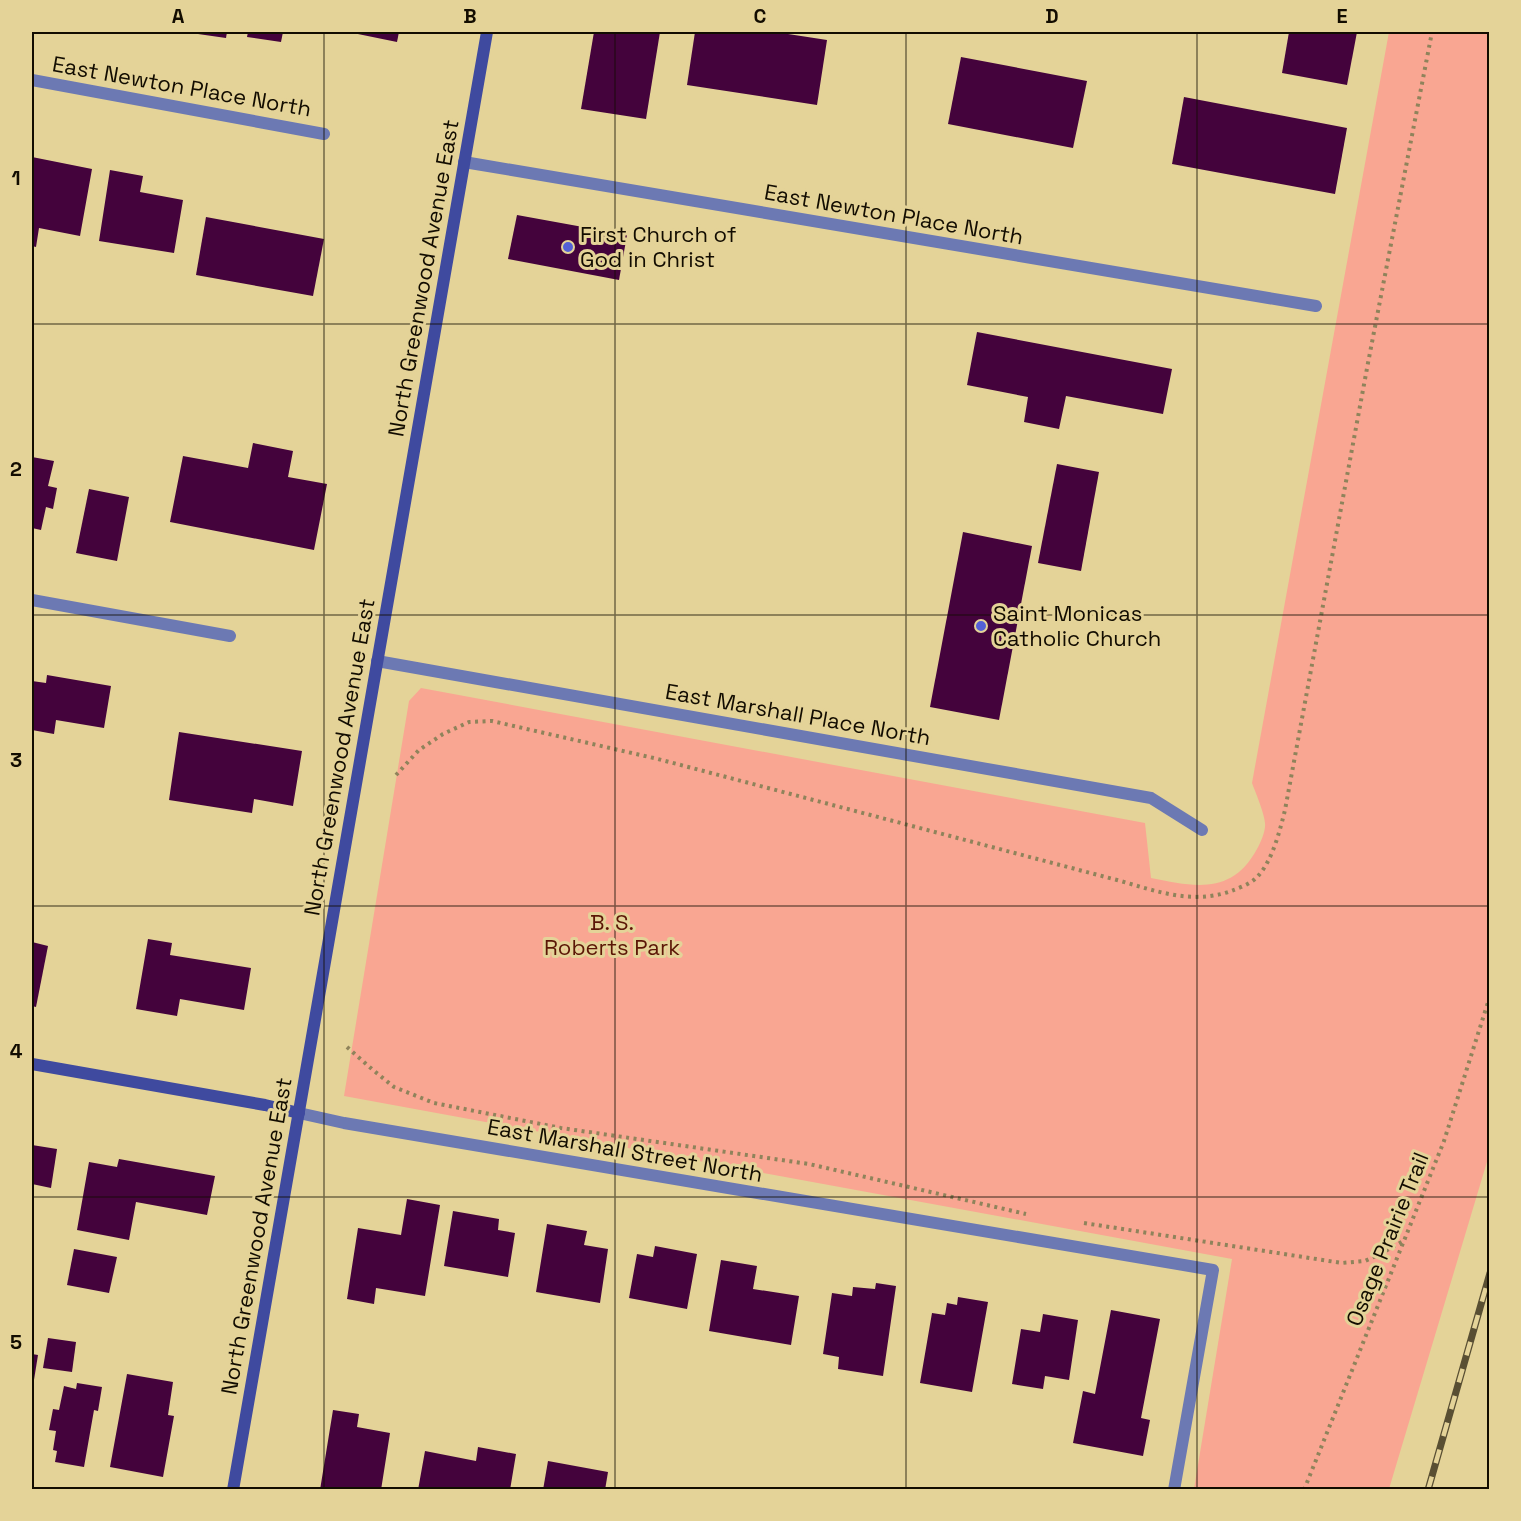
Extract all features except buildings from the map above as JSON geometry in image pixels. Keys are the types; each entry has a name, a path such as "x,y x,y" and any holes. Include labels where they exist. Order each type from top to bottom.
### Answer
{"street":[{"name":"North Greenwood Avenue East","path":"233,1490 487,32"},
{"name":"East Newton Place North","path":"32,80 324,134"},
{"name":"East Newton Place North","path":"464,162 1316,306"},
{"path":"32,600 230,636"},
{"name":"East Marshall Place North","path":"377,661 1151,798 1202,830"},
{"name":"East Marshall Street North","path":"32,1064 265,1105 368,1127 1213,1270 1174,1490"}],"path":[{"path":"396,774 419,750 443,734 469,722 492,721 658,759 1156,891 1192,898 1216,896 1239,888 1256,878 1271,857 1285,810 1432,32"},
{"name":"Osage Prairie Trail","path":"1304,1490 1444,1141 1490,996"},
{"path":"347,1047 394,1087 434,1103 561,1128 809,1164 1036,1216"},
{"path":"1083,1223 1342,1263 1365,1261 1405,1240"}],"green space":[{"name":"B. S. Roberts Park","path":"1389,32 1489,32 1489,1155 1389,1489 1194,1489 1232,1259 344,1096 409,701 421,688 1145,823 1151,878 1183,884 1211,884 1224,881 1247,864 1259,846 1265,829 1263,814 1252,783"}],"railway":[{"path":"1428,1490 1490,1273"}],"place":[{"name":"First Church of God in Christ","path":"568,247"},
{"name":"Saint Monicas Catholic Church","path":"981,626"}]}
